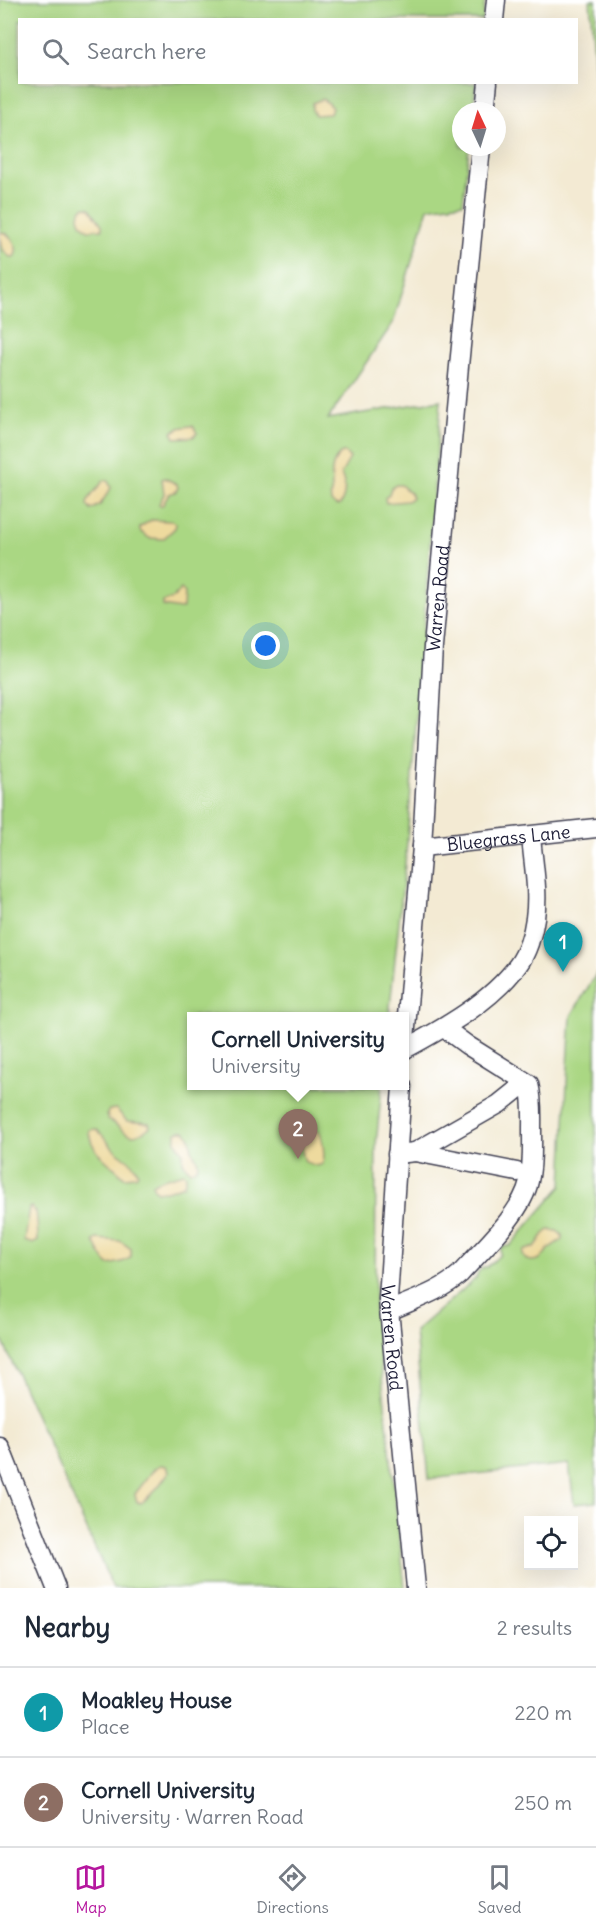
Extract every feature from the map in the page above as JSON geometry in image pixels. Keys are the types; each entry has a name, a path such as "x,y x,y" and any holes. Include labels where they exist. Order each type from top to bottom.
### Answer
{"street":[{"path":"494,18 496,0"},
{"path":"486,102 488,84"},
{"name":"Warren Road","path":"408,1012 422,847 433,646 480,156"},
{"name":"Bluegrass Lane","path":"422,847 596,828"},
{"path":"409,1047 444,1028 488,997 518,965 529,942 535,918 536,893 531,836"},
{"path":"389,1311 435,1291 460,1274 511,1217 522,1202 529,1183 532,1096 529,1084 444,1028"},
{"path":"406,1153 499,1104 519,1088"},
{"name":"Warren Road","path":"402,1090 406,1153 388,1299 416,1588"},
{"path":"406,1153 517,1172"},
{"path":"0,1447 56,1588"}],"green space":[{"path":"0,0 485,0 483,18 18,18 18,84 476,84 474,102 452,102 452,156 468,156 463,203 428,208 393,323 328,419 441,400 406,854 389,1012 187,1012 187,1090 382,1090 376,1145 375,1312 405,1588 113,1588 0,1332"},
{"path":"590,0 596,0 596,85"},
{"path":"596,974 596,1502 574,1504 569,1464 429,1479 415,1331 476,1278 478,1272 500,1255 501,1247 510,1246 562,1186 571,1016"}],"sand":[{"path":"322,99 332,108 330,114 315,115 312,103"},
{"path":"85,207 90,208 102,225 102,229 88,230 82,225 79,215"},
{"path":"0,232 6,233 15,244 14,257 10,257 3,249"},
{"path":"193,426 197,433 193,437 175,438 172,432 179,428"},
{"path":"342,453 350,458 341,474 344,494 340,505 337,506 330,500 332,472 336,459"},
{"path":"165,478 177,484 178,488 169,494 162,506 159,504 164,494 162,479"},
{"path":"104,480 108,481 111,488 100,505 91,510 87,505 88,500"},
{"path":"401,485 412,498 407,501 386,503 385,498 391,488"},
{"path":"151,520 172,521 176,524 175,528 163,539 149,538 140,531 140,527"},
{"path":"181,589 184,592 183,608 163,606 163,602 173,598"},
{"path":"116,1109 127,1121 149,1123 150,1127 137,1134 128,1134 108,1119 109,1110"},
{"path":"96,1129 113,1148 134,1165 138,1173 136,1176 124,1177 97,1151 90,1138 89,1130"},
{"path":"185,1131 189,1136 198,1162 195,1169 190,1171 183,1162 183,1152 176,1142 176,1132"},
{"path":"314,1131 319,1131 324,1151 323,1164 317,1166 305,1162 302,1152 304,1140"},
{"path":"183,1173 186,1175 184,1185 173,1189 159,1191 155,1190 152,1184 157,1181"},
{"path":"31,1207 36,1212 38,1239 32,1244 24,1240"},
{"path":"549,1230 557,1231 562,1235 562,1240 540,1259 530,1261 526,1259 523,1251 535,1247"},
{"path":"97,1239 120,1241 131,1249 131,1257 109,1265 94,1241"},
{"path":"160,1465 166,1466 169,1472 144,1501 137,1502 135,1494 155,1468"}],"place":[{"name":"Moakley House","path":"563,972"},
{"name":"Cornell University","path":"298,1159"}]}
